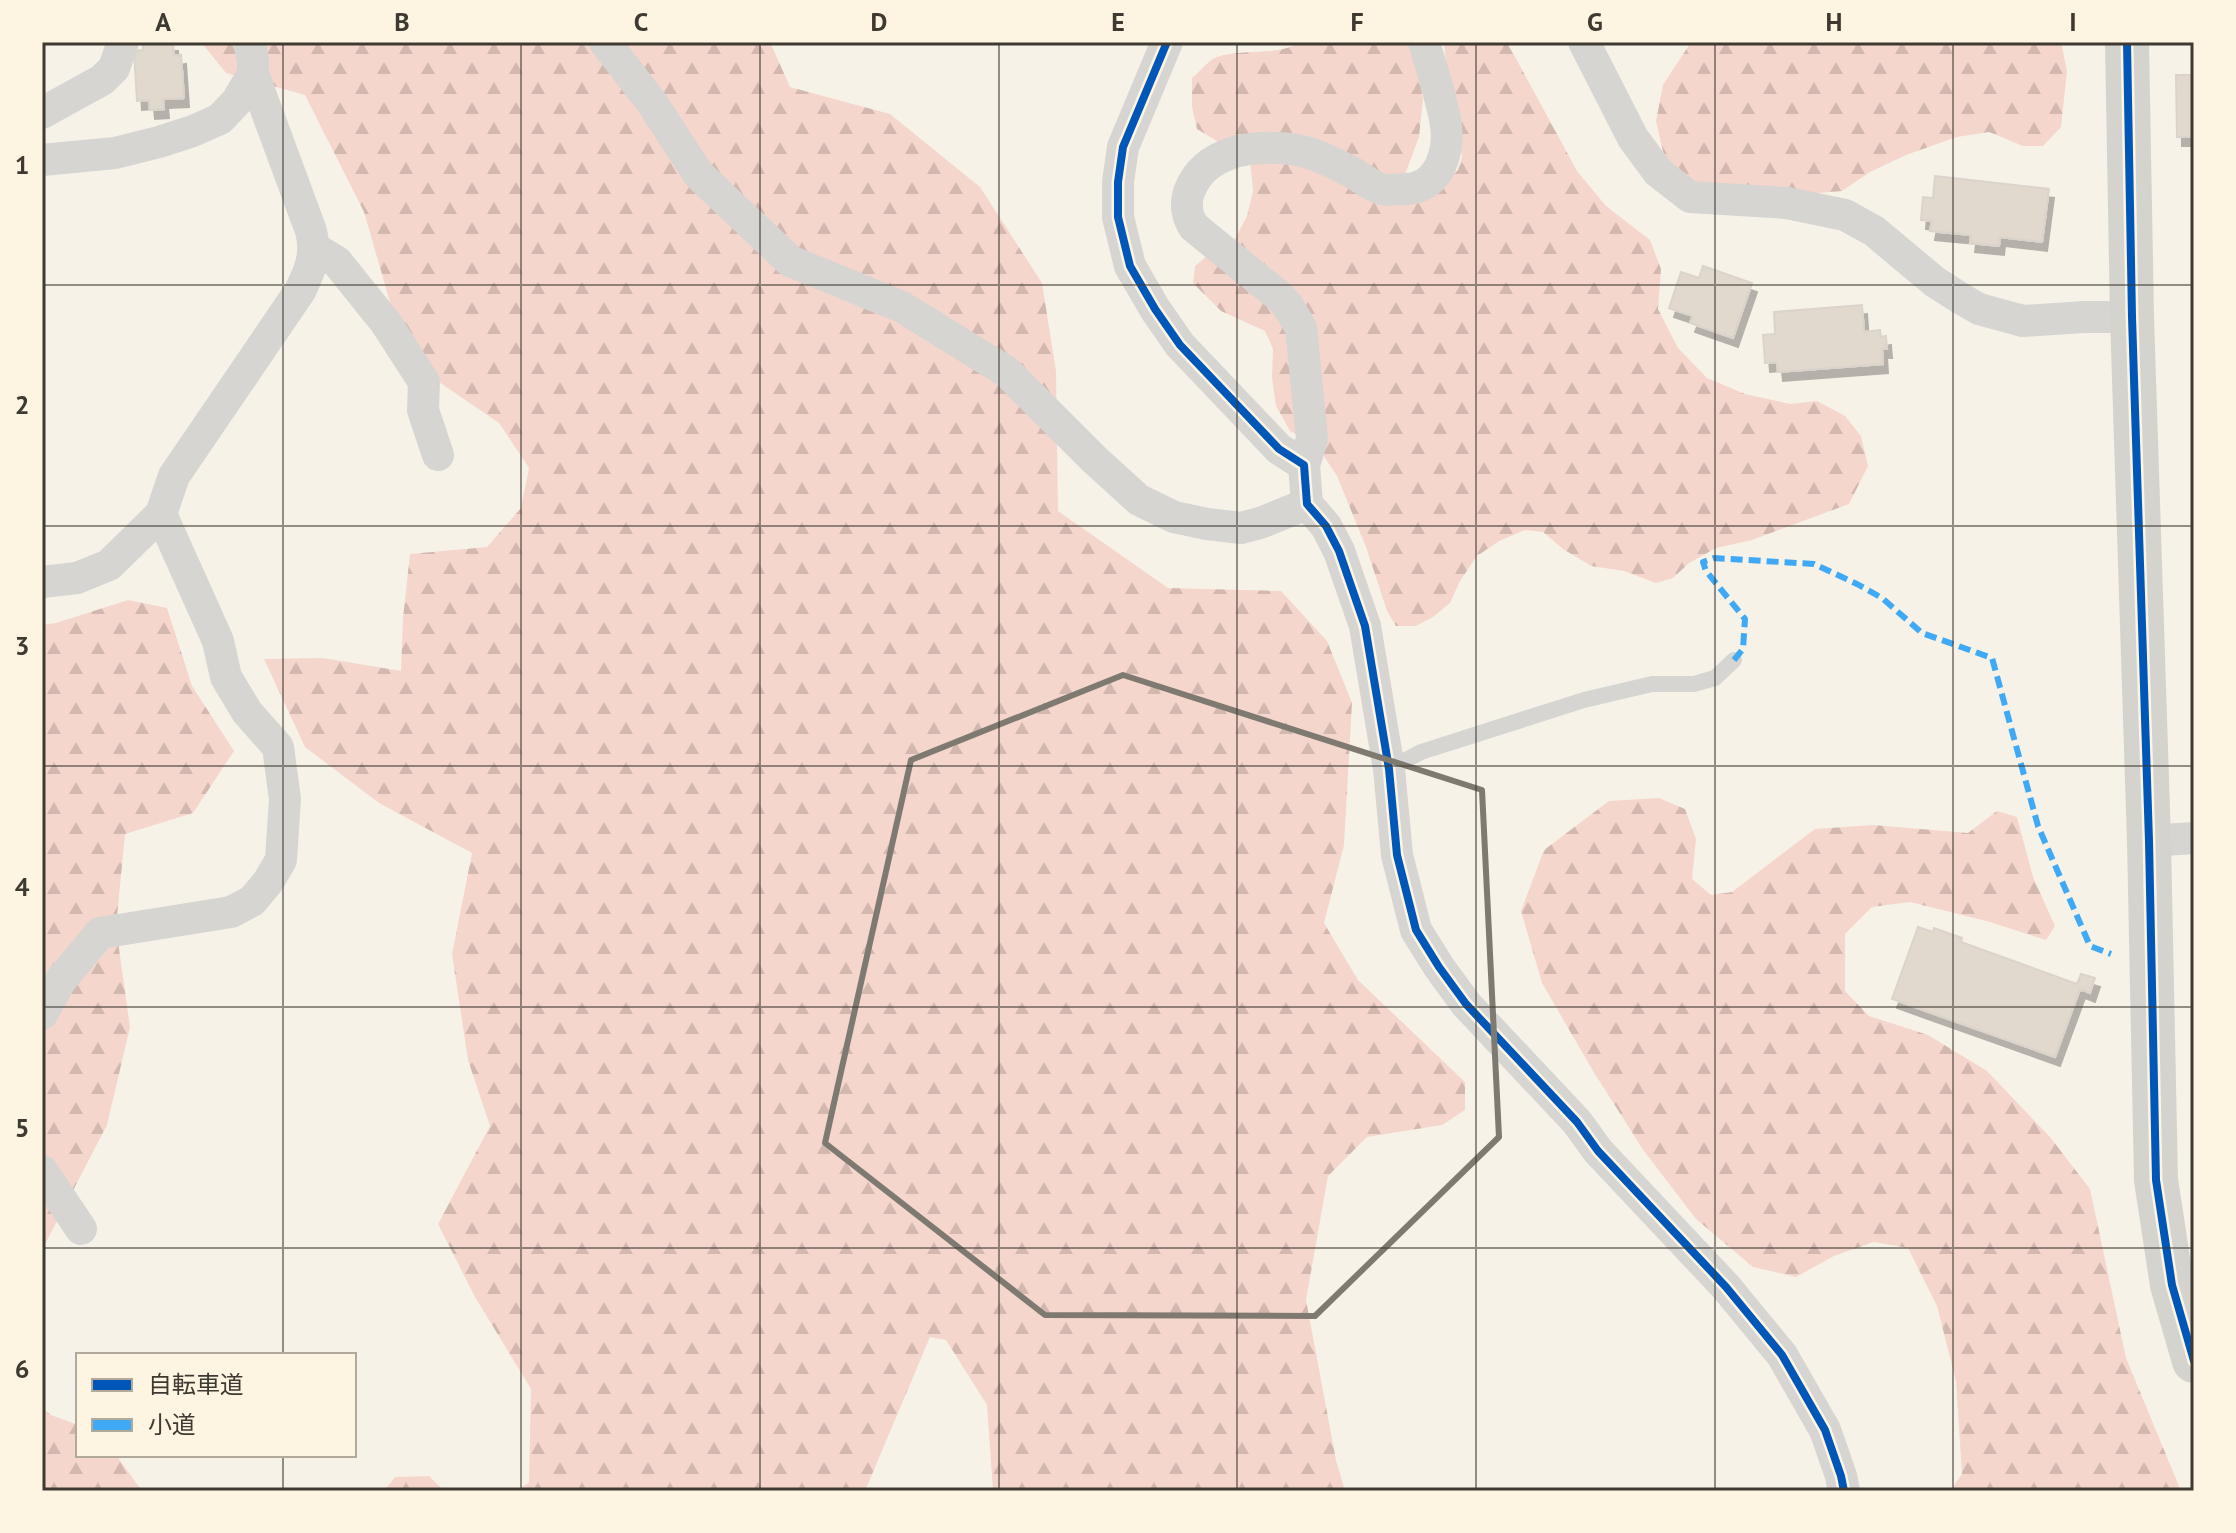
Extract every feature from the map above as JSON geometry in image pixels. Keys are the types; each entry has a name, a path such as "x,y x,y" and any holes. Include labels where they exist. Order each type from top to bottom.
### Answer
{"street":[{"path":"42,113 102,80 114,68 123,42"},
{"path":"42,582 77,578 109,565 161,514 174,476 300,291 311,269 314,248 311,231 253,74 249,42"},
{"path":"605,42 652,103 699,175 790,261 902,307 1007,372 1139,500 1174,517 1241,528 1307,504"},
{"path":"1167,42 1123,147 1118,182 1118,217 1130,266 1180,345 1279,449 1304,465"},
{"path":"1424,42 1446,121 1442,159 1437,174 1429,182 1416,188 1382,189 1304,150 1241,150 1208,164 1193,181 1187,200 1190,222 1279,296 1301,328 1312,439 1304,465 1307,504 1326,526 1339,551 1360,611 1389,769 1397,855 1416,930 1466,1004 1726,1287 1782,1355 1825,1430 1844,1491"},
{"path":"1584,42 1633,138 1658,172 1690,197 1787,203 1845,215 1874,231 1935,282 1960,298 1979,309 2023,321 2132,317"},
{"path":"2127,42 2156,1180 2172,1285 2194,1361"},
{"path":"42,160 115,153 193,131 220,119 237,101 253,74"},
{"path":"314,248 337,262 386,323 424,382 423,410 438,455"},
{"path":"42,1014 61,980 100,933 231,912 252,901 281,860 285,799 278,747 247,712 226,677 218,641 161,514"},
{"path":"2149,841 2194,838"},
{"path":"42,1171 81,1229"}],"lane":[{"path":"1389,769 1421,752 1584,700 1652,684 1694,684 1715,678 1734,660"}],"highlighted area":[{"path":"1123,675 1482,790 1499,1137 1315,1316 1045,1315 825,1143 911,760"}],"green space":[{"path":"201,42 770,42 790,87 890,114 980,187 1042,283 1056,371 1058,511 1168,588 1281,591 1327,641 1352,703 1344,845 1324,923 1358,980 1465,1082 1465,1110 1442,1125 1367,1137 1328,1176 1306,1300 1336,1460 1345,1491 993,1491 987,1405 946,1340 930,1337 865,1491 515,1491 529,1483 531,1389 475,1297 438,1224 490,1126 468,1060 452,954 472,853 379,803 305,747 264,659 323,658 401,671 410,554 487,547 521,508 529,468 499,423 436,380 394,316 364,212 305,95 226,73"},
{"path":"1301,42 1413,42 1423,99 1419,137 1403,180 1417,203 1458,170 1462,157 1444,42 1507,42 1577,171 1606,206 1650,240 1661,269 1658,309 1678,348 1707,378 1745,394 1790,404 1817,401 1845,416 1861,436 1868,466 1849,504 1752,540 1716,548 1689,563 1673,578 1656,583 1624,571 1591,566 1543,532 1525,530 1499,541 1477,556 1450,603 1433,617 1416,626 1396,626 1387,611 1366,547 1337,476 1317,446 1290,431 1276,406 1272,378 1273,349 1265,331 1221,311 1193,283 1195,266 1234,241 1247,216 1253,191 1250,161 1197,129 1192,107 1192,78 1217,57 1271,51"},
{"path":"1691,42 2061,42 2067,71 2061,127 2043,146 2023,146 1989,132 1957,137 1906,155 1870,172 1842,191 1818,193 1688,185 1665,160 1656,121 1663,85"},
{"path":"128,600 167,608 192,686 234,751 193,813 125,834 116,927 130,1027 107,1125 42,1250 42,625"},
{"path":"1659,798 1685,809 1696,839 1692,879 1711,895 1732,892 1815,829 1873,825 1968,833 1997,811 2017,817 2033,877 2055,926 2046,940 1910,902 1872,907 1845,934 1845,991 1869,1016 1928,1035 1987,1071 2050,1137 2090,1189 2126,1358 2181,1491 1950,1491 1962,1474 1956,1381 1937,1306 1908,1248 1874,1242 1834,1256 1796,1277 1753,1267 1696,1219 1644,1151 1542,983 1521,911 1544,850 1609,801"},
{"path":"42,1408 51,1415 76,1424 76,1457 117,1457 142,1491 42,1491"},
{"path":"429,1476 444,1491 384,1491 395,1477"}],"building":[{"path":"143,42 173,42 174,56 181,55 184,98 163,99 164,109 150,110 149,100 137,101 134,51 143,50"},
{"path":"2176,75 2194,75 2194,137 2177,137"},
{"path":"1935,176 2049,189 2042,242 2000,237 1999,246 1970,243 1971,235 1930,231 1932,221 1921,220 1923,197 1933,198"},
{"path":"1703,266 1752,283 1733,338 1690,323 1693,316 1669,308 1681,272 1699,278"},
{"path":"1862,305 1864,332 1880,330 1881,337 1886,336 1887,349 1882,349 1883,364 1778,372 1777,362 1765,363 1763,335 1775,334 1774,312"},
{"path":"1918,927 1933,932 1934,928 1962,938 1961,942 2077,984 2081,974 2095,978 2090,993 2080,989 2055,1057 1892,999"}],"marked path":[{"path":"1734,660 1743,649 1745,619 1706,571 1703,562 1714,558 1814,564 1882,598 1922,633 1992,658 2038,826 2090,946 2111,954"}],"cycle path":[{"path":"1167,42 1123,147 1118,182 1118,217 1130,266 1180,345 1279,449 1304,465 1307,504 1326,526 1339,551 1365,626 1389,769 1397,855 1416,930 1466,1004 1726,1287 1782,1355 1825,1430 1844,1491"},
{"path":"2127,42 2156,1180 2172,1285 2194,1361"}]}
